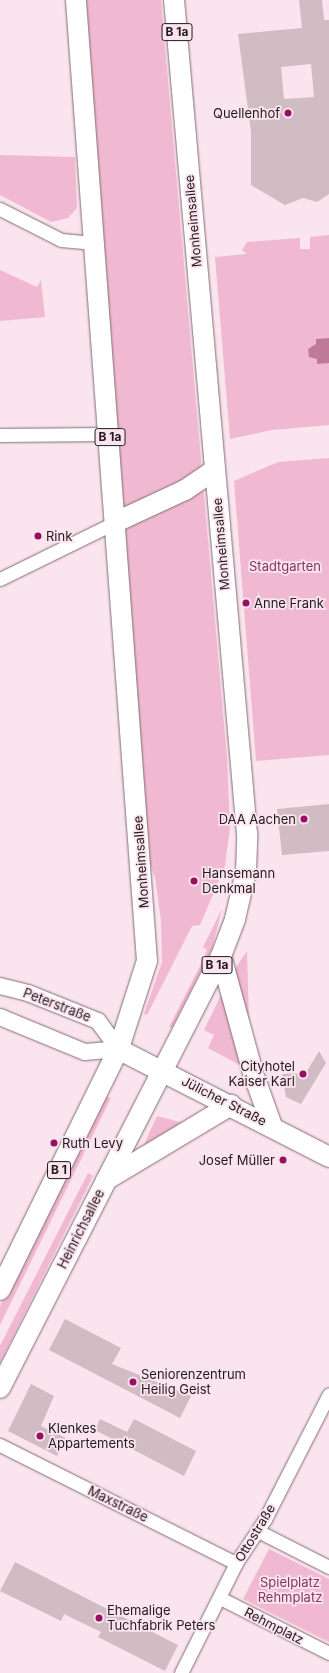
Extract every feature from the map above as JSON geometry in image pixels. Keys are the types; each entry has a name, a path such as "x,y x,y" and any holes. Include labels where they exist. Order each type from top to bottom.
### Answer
{"main road":[{"name":"Monheimsallee","path":"76,0 148,941 147,961 118,1049"},
{"name":"Monheimsallee","path":"163,1070 221,956 241,898 247,834 174,0"},
{"path":"116,522 185,490 215,470"},
{"path":"221,956 253,1073 272,1126"},
{"name":"Jülicher Straße","path":"118,1049 163,1070 329,1157"},
{"name":"B 1","path":"0,1290 118,1049"},
{"name":"Heinrichsallee","path":"0,1388 163,1070"},
{"path":"106,1180 231,1105"}],"street":[{"path":"0,209 61,240 95,243"},
{"path":"0,435 110,434"},
{"path":"0,579 116,522"},
{"name":"Peterstraße","path":"0,986 28,993 98,1021 118,1049"},
{"path":"0,1017 85,1052 118,1049"},
{"name":"Ottostraße","path":"181,1673 220,1598 236,1563 258,1531 329,1394"},
{"name":"Maxstraße","path":"0,1445 236,1563"},
{"path":"258,1531 329,1567"},
{"name":"Rehmplatz","path":"220,1598 329,1654"}],"green space":[{"path":"83,0 161,0 227,758 230,827 225,866 200,925 192,926 147,1015 144,1014 162,962 161,921 155,877 147,856"},
{"path":"0,155 75,157 77,208 68,218 51,222 0,195"},
{"path":"329,235 329,425 272,430 230,439 215,257 247,254 242,250 247,242 300,238 300,249 310,249 310,237"},
{"path":"0,270 37,287 41,280 45,317 0,321"},
{"name":"Stadtgarten","path":"329,458 329,755 256,761 234,481 278,462"},
{"path":"222,909 212,949 172,1028 169,1027 200,966 207,950 203,947"},
{"path":"247,951 249,1023 236,985 235,969"},
{"path":"225,987 247,1069 208,1048 214,1035 204,1030"},
{"path":"106,1097 111,1098 0,1325 0,1306"},
{"path":"157,1116 191,1125 140,1153"},
{"path":"88,1173 93,1176 0,1363 0,1346"},
{"name":"Spielplatz Rehmplatz","path":"269,1549 329,1579 329,1642 243,1599"}],"shaded area":[{"path":"329,338 329,363 317,364 317,359 309,357 308,349 316,344 316,339"}],"building":[{"name":"Quellenhof","path":"299,0 322,0 324,20 329,20 329,194 317,202 303,198 285,205 251,185 251,132 238,34 302,28","holes":["311,64 314,97 284,99 281,67"]},
{"name":"DAA Aachen","path":"329,804 329,851 282,855 277,809"},
{"name":"Cityhotel Kaiser Karl","path":"319,1051 326,1063 301,1104 286,1097 282,1074 306,1073"},
{"name":"Seniorenzentrum Heilig Geist","path":"65,1319 121,1348 112,1364 191,1396 180,1418 49,1350"},
{"path":"31,1384 54,1396 41,1426 66,1438 57,1456 8,1431"},
{"path":"100,1419 127,1432 134,1419 196,1451 184,1476 95,1430"},
{"name":"Ehemalige Tuchfabrik Peters","path":"15,1562 178,1645 165,1671 98,1637 101,1632 64,1614 61,1621 0,1591"}],"place":[{"name":"Quellenhof","path":"288,113"},
{"name":"Rink","path":"38,536"},
{"name":"Anne Frank","path":"246,603"},
{"name":"DAA Aachen","path":"304,819"},
{"name":"Hansemann Denkmal","path":"194,881"},
{"name":"Cityhotel Kaiser Karl","path":"303,1074"},
{"name":"Ruth Levy","path":"54,1143"},
{"name":"Josef Müller","path":"283,1160"},
{"name":"Seniorenzentrum Heilig Geist","path":"133,1382"},
{"name":"Klenkes Appartements","path":"40,1436"},
{"name":"Ehemalige Tuchfabrik Peters","path":"99,1618"}]}
